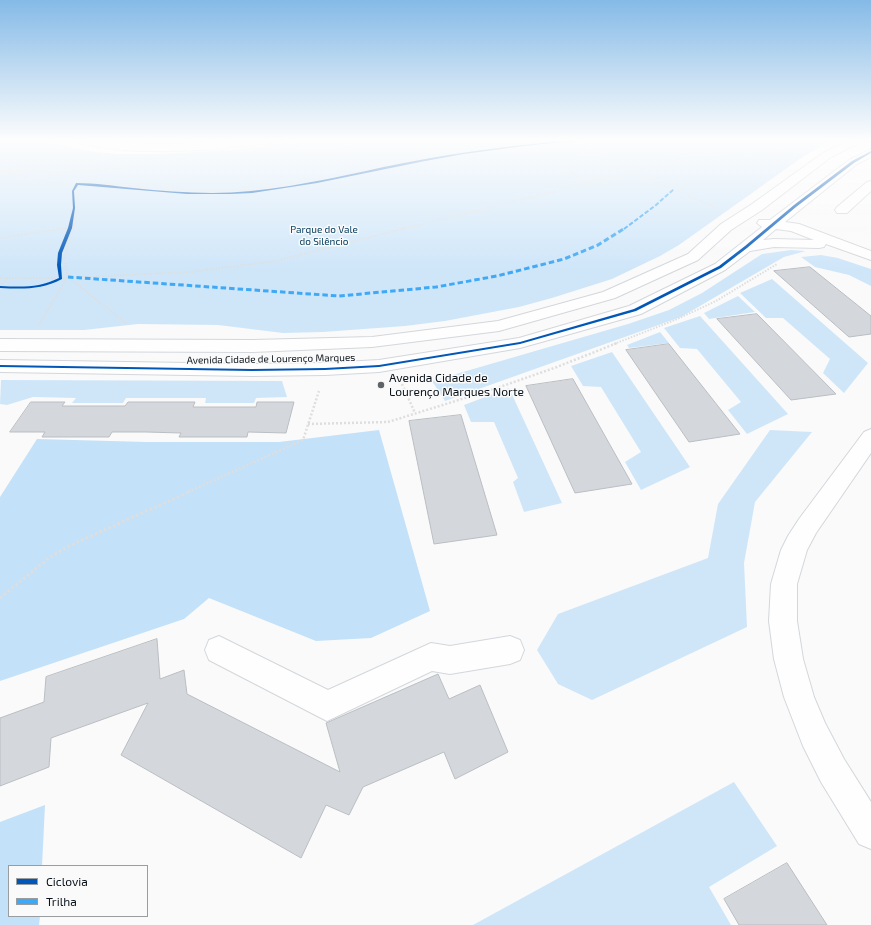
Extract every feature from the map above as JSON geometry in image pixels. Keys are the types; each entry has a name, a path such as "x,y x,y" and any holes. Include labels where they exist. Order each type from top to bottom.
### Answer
{"street":[{"name":"Avenida Cidade de Lourenço Marques","path":"0,345 253,346 372,342 499,326 609,295 693,257 726,227 757,207 789,183"},
{"name":"Avenida Cidade de Lourenço Marques","path":"0,366 252,370 325,369 386,364 520,343 635,310 720,267 825,183"},
{"path":"842,210 871,185"},
{"path":"795,206 823,241"},
{"path":"757,207 761,214 787,233 823,241 867,255"},
{"path":"726,227 752,223 773,224"},
{"path":"746,247 774,243 823,241"},
{"path":"871,437 805,531 794,550 787,572 783,597 783,625 788,657 798,693 813,732 835,775 871,832"},
{"path":"219,650 327,706 431,657 450,660 510,650"}],"path":[{"path":"57,183 66,185 91,183"},
{"path":"96,183 183,190 250,190 291,183"},
{"path":"77,184 181,192 251,192 304,183"},
{"path":"0,278 61,278 191,272 276,261 589,183"},
{"path":"659,183 719,209"},
{"path":"59,265 60,253 70,228 74,208 73,190 77,184"},
{"path":"77,184 79,199 78,213 64,260 68,277 128,325 127,327"},
{"path":"0,238 70,228"},
{"path":"60,271 61,278"},
{"path":"37,327 68,277"},
{"path":"7,288 0,286 8,278"},
{"path":"50,284 61,278"},
{"path":"403,384 415,413"},
{"path":"0,598 50,557 71,545 303,440 318,391"},
{"path":"308,424 388,422"}],"green space":[{"name":"Parque do Vale do Silêncio","path":"0,183 766,183 679,245 660,256 612,279 519,307 445,321 405,326 323,332 283,333 218,325 138,324 84,330 0,330"},
{"path":"791,250 806,251 784,257 681,317 445,401 432,381 628,324 669,310 702,293 762,254"},
{"path":"821,255 838,258 871,269 871,286 849,275 815,267 801,257"},
{"path":"772,279 868,363 844,393 823,373 830,359 783,318 766,318 740,293"},
{"path":"738,296 755,312 709,319 704,313"},
{"path":"700,316 788,414 747,434 728,410 741,402 697,349 680,348 664,328"},
{"path":"660,332 669,343 629,348 627,345"},
{"path":"612,352 690,467 641,490 625,462 641,452 601,387 583,386 571,366"},
{"path":"1,380 282,381 287,397 256,398 254,403 205,403 206,398 126,398 123,403 72,403 76,398 33,397 7,405 0,404"},
{"path":"509,388 562,503 524,512 513,482 518,478 494,422 471,422 464,405"},
{"path":"770,430 812,432 755,502 744,563 747,627 592,700 558,684 537,650 558,614 708,558 718,504"},
{"path":"734,782 777,846 709,887 731,925 473,925"}],"shaded area":[{"path":"379,430 430,611 371,638 316,641 209,598 184,619 0,681 0,497 37,439 146,442 279,442"},
{"path":"45,805 42,865 8,865 8,917 40,917 39,925 0,925 0,822"}],"building":[{"path":"810,267 871,316 871,334 849,337 774,271"},
{"path":"757,314 836,394 791,400 717,319"},
{"path":"669,344 740,434 689,442 626,350"},
{"path":"573,379 632,484 575,493 526,386"},
{"path":"31,402 65,402 62,406 125,406 128,402 195,402 193,407 256,407 257,402 294,402 286,433 248,432 247,437 179,437 181,433 112,432 109,437 42,437 45,432 10,432"},
{"path":"461,415 497,535 434,544 409,421"},
{"path":"157,639 160,679 184,670 187,694 340,772 326,723 438,674 449,699 480,685 508,752 455,779 444,752 363,787 349,815 326,805 301,858 121,755 148,703 51,738 49,767 0,786 0,718 44,702 46,677"},
{"path":"787,863 827,925 739,925 724,899"}],"marked path":[{"path":"68,277 339,296 436,287 497,276 564,259 598,245 626,228 674,189"}],"cycle path":[{"path":"0,287 24,288 46,285 61,278 59,265 60,253 70,228 74,208 73,191 77,184 164,192 230,194 310,183"},
{"path":"0,366 252,370 325,369 379,366 520,343 635,310 720,267 825,183"}],"place":[{"name":"Avenida Cidade de Lourenço Marques Norte","path":"381,385"}]}
